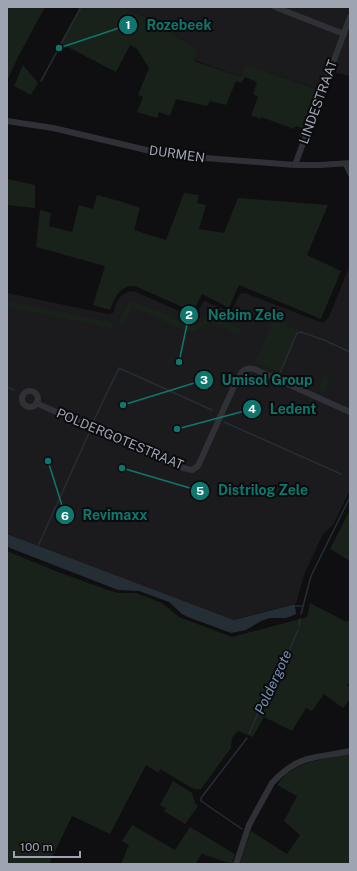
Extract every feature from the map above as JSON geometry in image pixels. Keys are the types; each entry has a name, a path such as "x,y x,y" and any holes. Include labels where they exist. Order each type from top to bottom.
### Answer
{"street":[{"path":"275,7 344,34"},
{"name":"LINDESTRAAT","path":"295,165 350,17"},
{"name":"DURMEN","path":"7,121 51,127 159,154 202,159 295,165 348,163"},
{"path":"348,163 350,173"},
{"name":"POLDERGOTESTRAAT","path":"36,402 183,468 192,470 198,466 240,374 246,369 254,369 350,412"},
{"path":"236,864 249,825 277,778 295,764 311,758 350,752"}],"shaded area":[{"path":"7,7 45,7 7,81"},
{"path":"80,7 122,7 146,17 198,50 194,61 241,77 245,64 319,90 302,137 299,136 301,128 296,126 294,129 251,115 258,97 253,94 257,82 245,77 241,83 236,81 226,105 210,101 207,106 176,99 170,116 159,112 157,118 137,112 143,97 138,95 149,68 137,49 130,45 116,72 60,43"},
{"path":"122,7 350,7 350,76 333,72 325,92 245,64 241,77 194,60 198,50 146,17"},
{"path":"23,65 38,83 31,95 14,86"},
{"path":"7,179 35,185 35,208 7,205"},
{"path":"184,193 199,195 197,203 206,205 199,229 224,233 238,198 328,205 307,255 341,271 321,319 239,285 229,308 202,294 193,310 187,309 135,286 129,286 118,293 110,310 93,305 105,266 36,247 40,210 51,213 49,226 72,232 79,205 93,209 97,195 140,208 134,230 166,240"},
{"path":"350,265 350,490 333,525 323,534 304,575 296,603 234,620 7,534 7,293 108,314 113,313 117,301 122,295 130,291 136,292 191,315 198,312 205,301 228,311 232,310 240,294 245,293 320,322 324,322 329,317"},
{"path":"7,301 113,323 112,328 7,307"},
{"path":"133,301 192,325 202,321 209,313 214,314 241,329 238,334 211,322 195,331 185,331 132,306 123,326 118,325 128,303"},
{"path":"274,320 298,331 280,373 255,362"},
{"path":"324,376 330,379 325,391 319,388"},
{"path":"350,510 350,561 330,549"},
{"path":"7,534 234,620 295,604 296,614 286,618 270,618 261,621 246,630 231,633 182,614 169,602 139,591 118,590 10,548 7,546"},
{"path":"7,551 58,572 108,590 119,593 136,593 162,603 179,617 232,637 307,617 310,603 347,622 350,618 350,682 347,685 350,687 350,701 349,700 343,708 324,694 312,711 306,708 292,731 264,717 253,737 238,731 232,738 231,748 201,789 194,789 160,769 159,773 146,765 110,834 72,816 49,864 7,864"},
{"path":"350,754 350,864 239,864 251,831 287,854 300,835 284,821 297,796 277,785 284,777 291,771 309,762"},
{"path":"173,781 192,793 195,803 198,806 185,824 164,811 166,808 160,805"},
{"path":"132,825 175,850 190,827 235,854 232,864 202,853 196,863 198,864 121,864 129,845 122,841"}],"waterway":[{"path":"41,81 81,7"},
{"path":"280,373 297,333 301,332 324,340 350,352"},
{"path":"94,420 119,368 212,410"},
{"path":"7,387 14,390"},
{"path":"224,422 341,474"},
{"path":"38,546 90,431"},
{"name":"Poldergote","path":"301,614 311,576 350,497"},
{"name":"Poldergote","path":"296,606 303,606"},
{"name":"Poldergote","path":"299,626 300,619"},
{"name":"Poldergote","path":"249,734 268,689 283,665 298,630"},
{"name":"Poldergote","path":"242,829 201,801 201,798 247,738"}],"place":[{"name":"Rozebeek","path":"59,48"},
{"name":"Nebim Zele","path":"179,362"},
{"name":"Umisol Group","path":"123,405"},
{"name":"Ledent","path":"177,429"},
{"name":"Revimaxx","path":"48,461"},
{"name":"Distrilog Zele","path":"122,468"}]}
